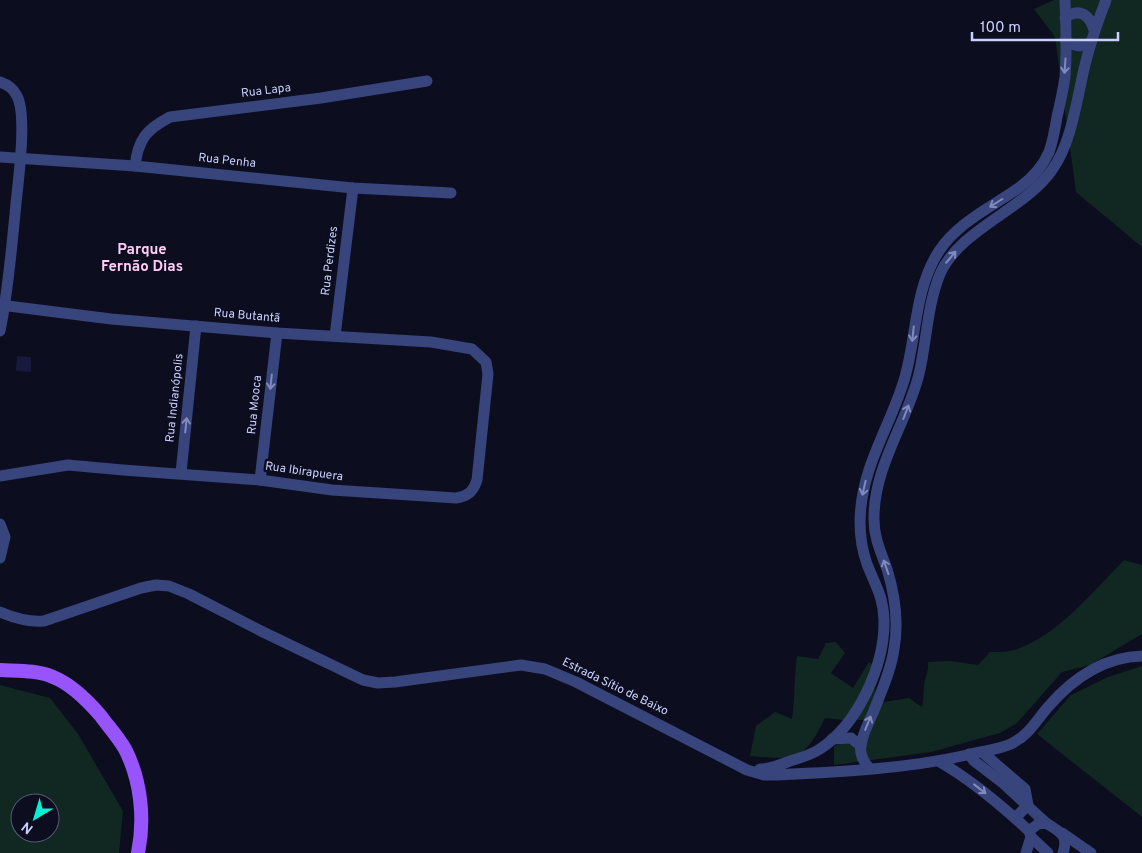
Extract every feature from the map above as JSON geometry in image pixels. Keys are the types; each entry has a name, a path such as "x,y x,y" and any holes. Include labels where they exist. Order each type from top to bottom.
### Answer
{"main road":[{"path":"0,670 41,673 53,677 68,685 90,703 110,728 124,747 137,782 142,828 138,853"}],"street":[{"path":"747,770 776,766 818,750 846,726 862,702 874,672 884,634 884,618 880,595 863,550 860,532 860,508 870,468 900,395 906,374 922,287 936,258 949,238 981,212 1022,186 1032,177 1048,154 1053,140 1064,79 1065,0"},
{"path":"857,769 861,751 892,664 896,631 896,604 878,546 874,526 876,492 884,464 906,415 919,373 936,285 944,265 958,249 979,230 1034,190 1054,168 1068,132 1093,36 1106,0"},
{"path":"1065,18 1071,14 1079,13 1088,18 1093,36"},
{"path":"1065,40 1073,45 1082,46 1093,36"},
{"name":"Rua Lapa","path":"135,166 136,150 144,137 154,127 170,117 321,98 427,81"},
{"path":"0,82 11,87 18,97 21,110 20,159 0,331"},
{"name":"Rua Penha","path":"0,157 135,166 353,188 451,193"},
{"name":"Rua Perdizes","path":"335,336 353,188"},
{"name":"Rua Butantã","path":"3,305 111,319 276,333 431,342 472,349 486,362"},
{"name":"Rua Indianópolis","path":"181,473 196,326"},
{"name":"Rua Mooca","path":"260,480 276,333"},
{"name":"Rua Ibirapuera","path":"0,476 68,465 260,480 332,490 444,498 464,496 474,489 477,480 485,414 488,374 486,362"},
{"path":"0,524 5,537 0,558"},
{"name":"Estrada Sítio de Baixo","path":"0,612 23,620 33,622 44,621 141,588 156,584 169,586 189,594 363,680 378,683 396,682 521,665 545,669 576,682 747,770 764,775 818,773 972,758 982,752 997,749 1026,735 1047,708 1066,688 1091,669 1118,658 1142,656"},
{"path":"832,739 851,738 861,751 869,768"},
{"path":"818,750 814,757 818,773"},
{"path":"982,752 1025,789 1028,805"},
{"path":"961,774 972,758 1028,805 1046,823 1091,853"},
{"path":"940,762 961,774 1015,818 1048,853"},
{"path":"1015,818 1028,805"},
{"path":"1026,853 1030,834 1038,824 1046,823"},
{"path":"1062,833 1065,841 1062,853"}],"green space":[{"path":"1054,0 1142,0 1142,247 1076,192 1055,37 1034,9"},
{"path":"1124,560 1142,565 1142,634 1090,665 1062,672 1017,723 1000,733 931,752 834,765 834,746 870,736 869,720 825,718 811,743 797,755 778,758 750,756 756,726 775,712 792,719 797,656 818,659 826,643 836,642 845,653 831,673 853,688 869,662 878,668 880,675 875,688 877,703 909,698 922,707 928,662 950,661 978,665 990,652 1011,651 1030,644 1045,635 1074,612"},
{"path":"1142,666 1142,817 1037,734 1071,695 1108,677"},
{"path":"0,685 50,698 78,734 123,811 119,853 0,853"}],"building":[{"path":"17,356 31,357 31,372 16,371"}],"district":[{"name":"Parque Fernão Dias","path":"142,258"}]}
